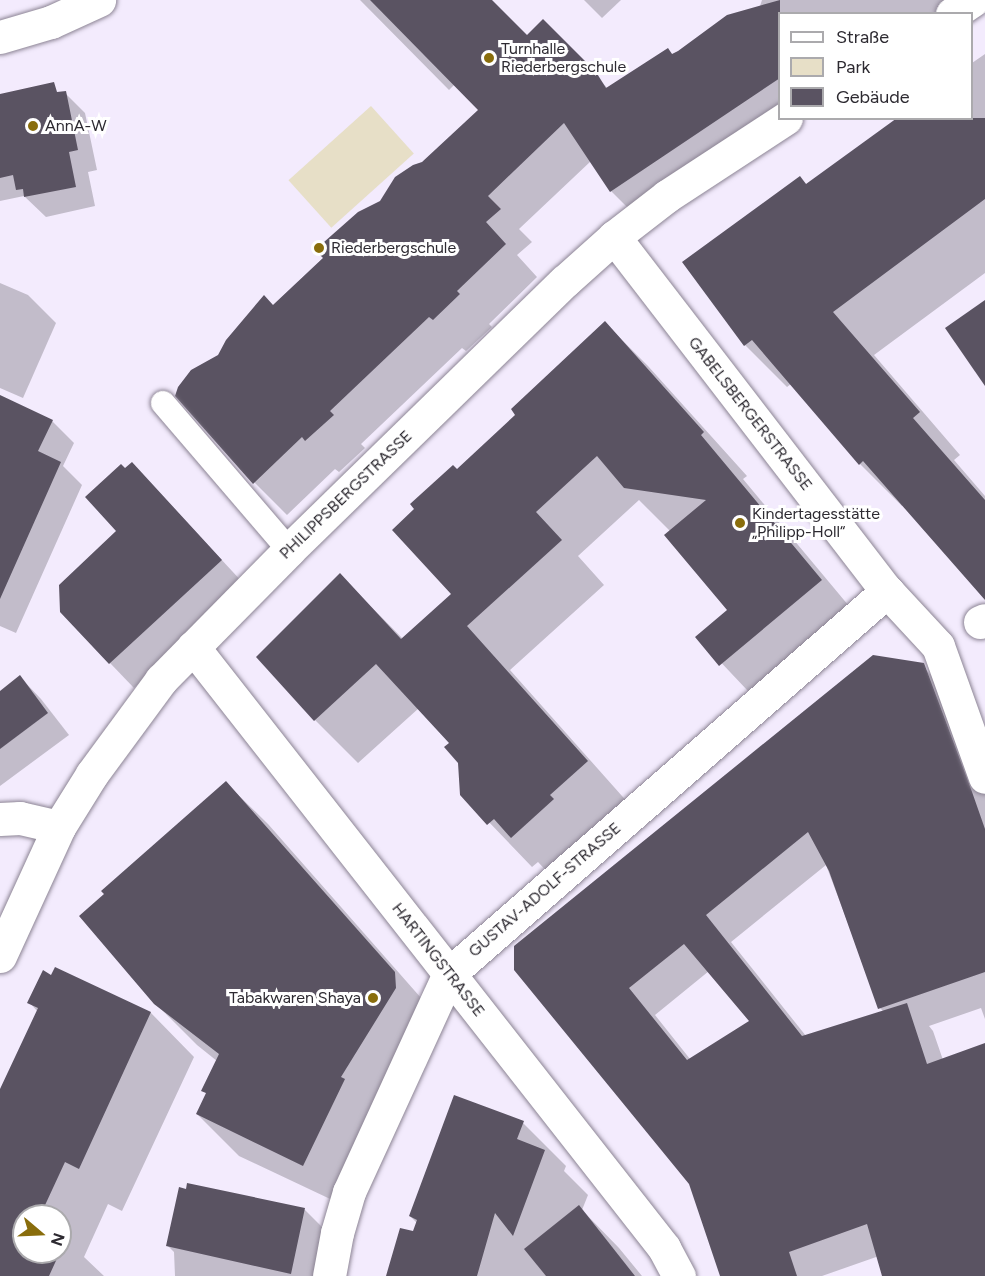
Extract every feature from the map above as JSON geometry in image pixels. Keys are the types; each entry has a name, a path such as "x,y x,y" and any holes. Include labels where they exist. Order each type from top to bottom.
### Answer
{"street":[{"path":"0,37 51,22 99,0"},
{"path":"955,12 973,0"},
{"name":"PHILIPPSBERGSTRASSE","path":"0,956 59,827 92,774 161,680 289,550 565,280 614,237 667,196 783,120"},
{"name":"GABELSBERGERSTRASSE","path":"614,237 887,591 938,646 985,777"},
{"name":"GUSTAV-ADOLF-STRASSE","path":"329,1276 337,1233 349,1192 449,974 887,591"},
{"name":"HARTINGSTRASSE","path":"193,647 664,1248 679,1276"},
{"path":"0,819 20,818 59,827"}],"lane":[{"path":"163,403 289,550"}],"green space":[{"path":"371,106 414,154 331,228 289,180"}],"building":[{"path":"370,0 492,0 527,35 543,19 596,72 606,88 668,48 672,54 678,51 727,15 780,0 778,79 610,192 564,123 488,196 501,209 486,222 506,244 457,291 460,294 433,320 429,317 330,411 334,415 305,441 302,437 253,484 175,396 178,387 191,370 218,355 226,340 264,295 273,305 323,258 315,250 358,212 380,201 395,177 422,162 478,110"},
{"path":"54,82 57,92 66,91 78,150 69,152 76,187 24,197 23,189 16,190 13,175 0,178 0,94"},
{"path":"985,118 985,199 833,312 920,412 913,418 985,500 985,600 863,461 859,465 752,340 744,346 682,262 800,176 806,184 894,120"},
{"path":"985,300 985,386 945,328"},
{"path":"605,321 704,432 701,435 822,580 719,666 695,637 727,610 664,535 706,500 624,488 597,456 536,512 562,540 467,626 588,761 550,795 554,799 511,838 494,819 487,825 460,795 458,763 444,747 449,743 376,664 314,721 256,657 340,573 401,639 451,594 392,530 414,509 410,504 453,465 457,469 515,415 511,409"},
{"path":"0,395 53,420 38,451 61,462 0,599"},
{"path":"132,462 222,560 109,664 60,612 59,585 116,531 85,497 121,464 125,468"},
{"path":"873,655 924,663 985,829 985,972 878,1009 829,871 808,832 706,915 802,1036 907,1003 927,1064 985,1043 985,1276 882,1276 867,1224 789,1252 797,1276 720,1276 689,1184 514,970 514,946","holes":["684,944 749,1021 687,1060 629,988"]},
{"path":"20,675 48,713 0,749 0,691"},
{"path":"226,781 395,972 396,988 341,1077 345,1079 303,1166 196,1114 206,1093 201,1091 219,1054 154,1004 79,916 104,894 101,891"},
{"path":"55,967 151,1012 79,1169 65,1162 46,1204 12,1204 12,1264 54,1264 49,1276 0,1276 0,1089 38,1008 27,1003 43,970 51,975"},
{"path":"454,1095 524,1121 517,1139 545,1150 513,1236 495,1213 477,1276 386,1276 400,1228 413,1231 417,1220 409,1216"},
{"path":"187,1183 305,1208 291,1274 166,1246 179,1187 186,1189"},
{"path":"579,1205 635,1276 546,1276 524,1249"}],"place":[{"name":"Turnhalle Riederbergschule","path":"489,58"},
{"name":"AnnA-W","path":"33,126"},
{"name":"Riederbergschule","path":"319,248"},
{"name":"Kindertagesstätte „Philipp-Holl“","path":"740,523"},
{"name":"Tabakwaren Shaya","path":"373,998"}]}
